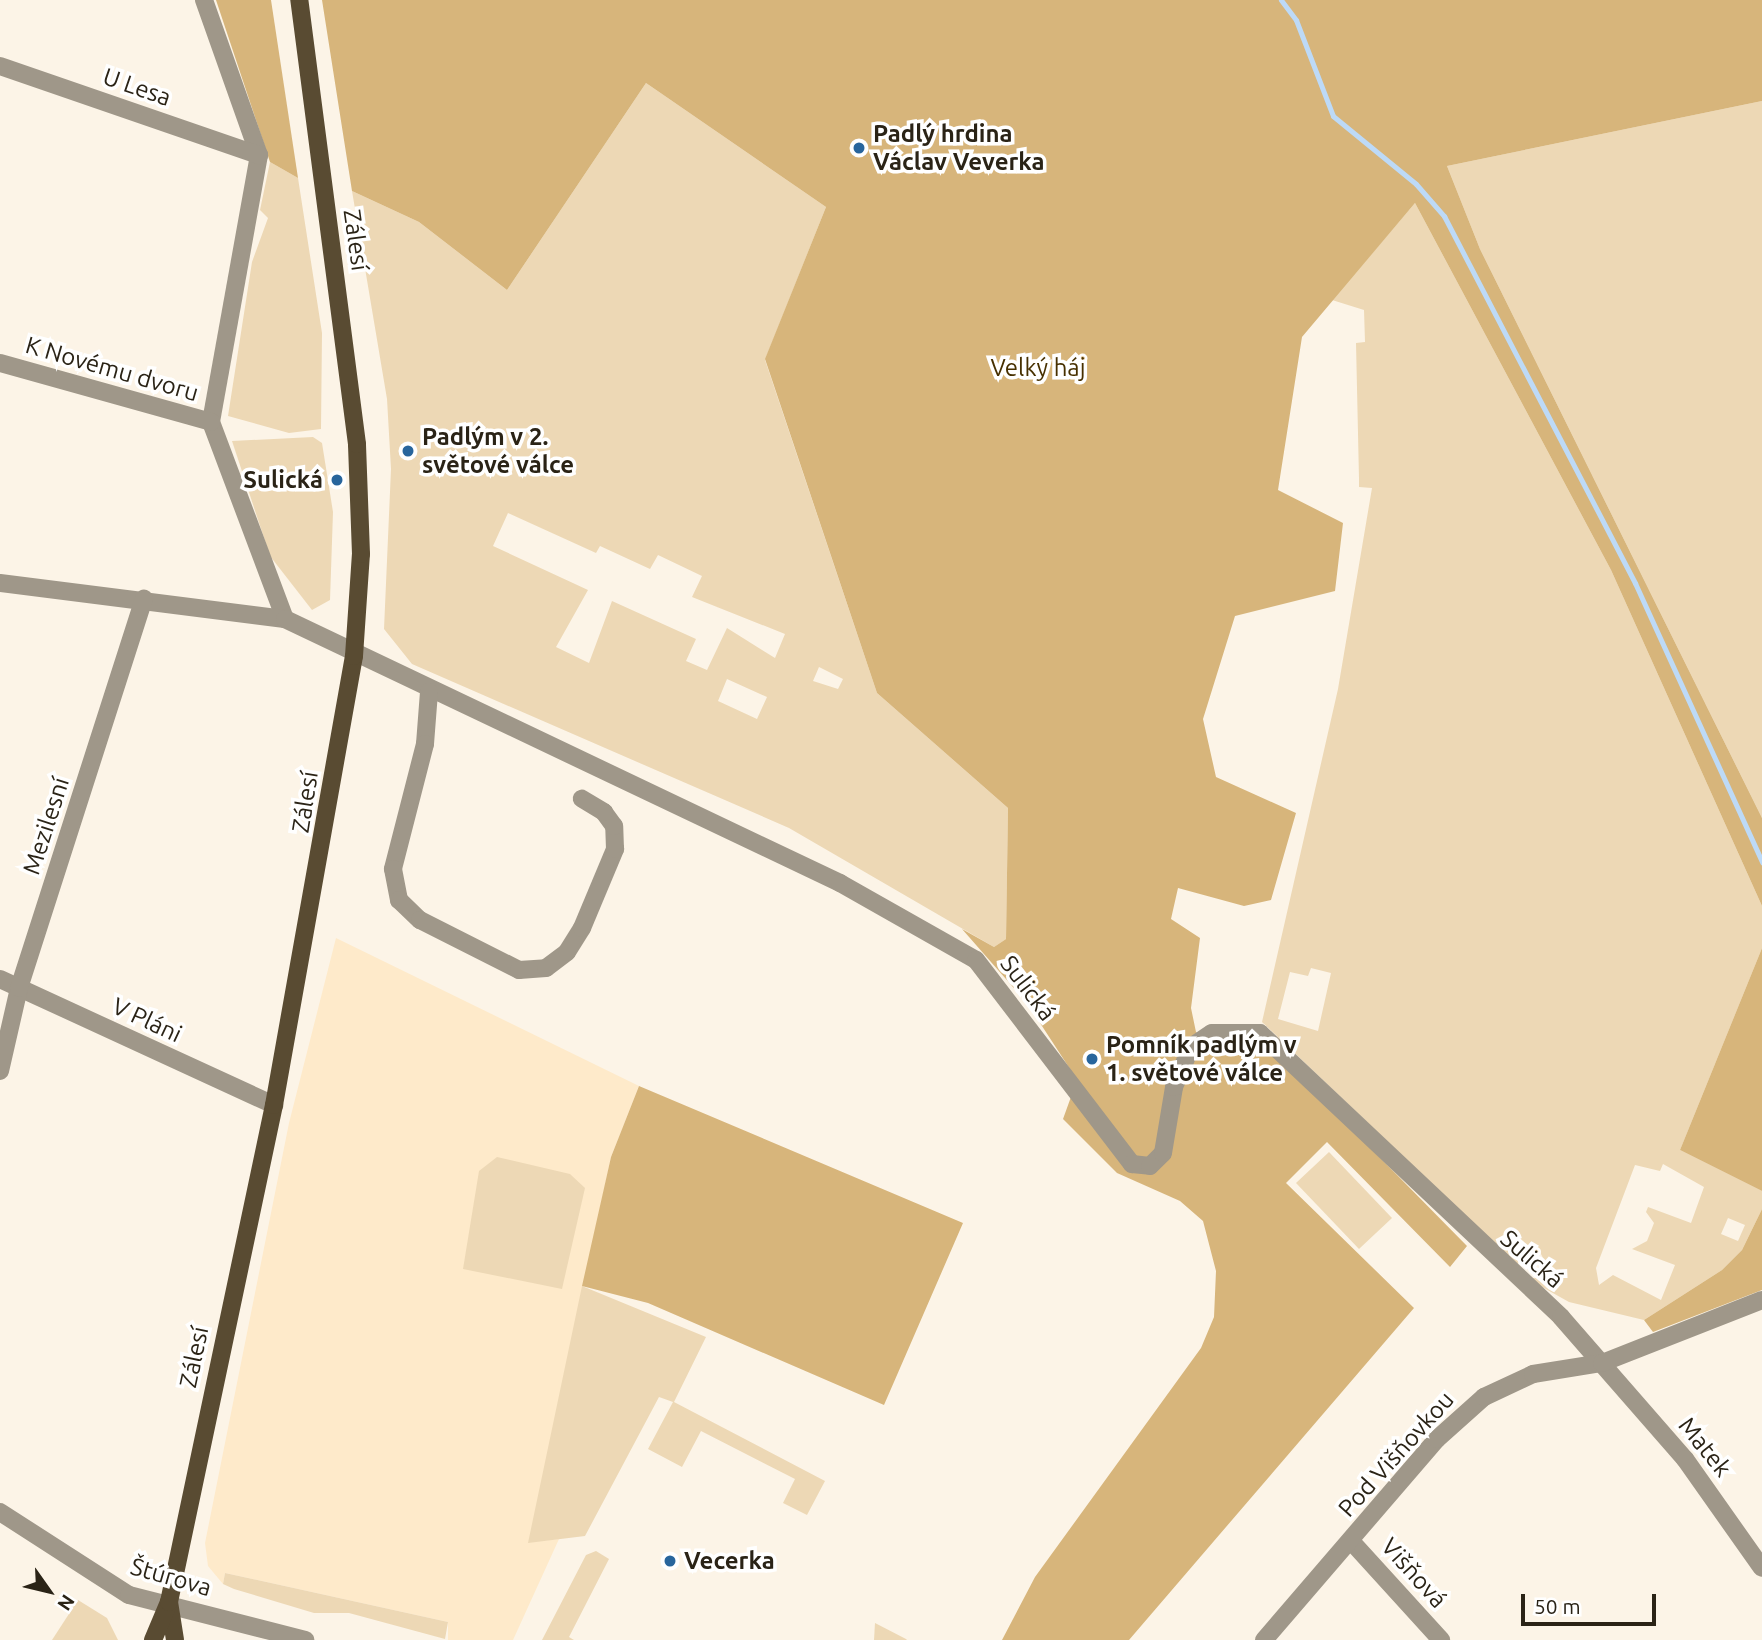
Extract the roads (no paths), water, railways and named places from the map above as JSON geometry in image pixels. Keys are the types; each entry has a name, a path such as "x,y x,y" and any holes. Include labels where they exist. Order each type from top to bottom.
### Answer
{"main road":[{"name":"Zálesí","path":"153,1640 169,1602 274,1105 354,656 361,554 357,444 299,0"},
{"name":"Zálesí","path":"169,1602 174,1640"}],"street":[{"path":"204,0 258,155 211,422 285,620"},
{"name":"U Lesa","path":"0,65 258,155"},
{"name":"K Novému dvoru","path":"0,363 211,422"},
{"name":"Sulická","path":"0,583 144,599 285,620 429,692 648,787 840,883 976,960 1132,1164 1150,1166 1163,1153 1174,1087 1191,1047 1212,1033 1259,1033 1497,1264 1561,1317 1602,1363"},
{"name":"Mezilesní","path":"0,1071 19,988 144,599"},
{"path":"429,692 425,744 393,869 399,900 420,920 519,970 546,968 567,953 615,849 614,826 604,812 582,799"},
{"name":"V Pláni","path":"0,979 274,1105"},
{"path":"1602,1363 1762,1300"},
{"name":"Pod Višňovkou","path":"1264,1640 1444,1432 1484,1397 1533,1374 1602,1363"},
{"name":"Matek","path":"1602,1363 1685,1459 1762,1568"},
{"name":"Štúrova","path":"0,1512 129,1595 169,1602 305,1640"},
{"name":"Višňová","path":"1350,1541 1441,1640"}],"waterway":[{"path":"1281,0 1296,20 1333,116 1416,184 1444,216 1635,583 1762,862"}],"place":[{"name":"Padlý hrdina Václav Veverka","path":"859,148"},
{"name":"Padlým v 2. světové válce","path":"408,451"},
{"name":"Sulická","path":"337,480"},
{"name":"Pomník padlým v 1. světové válce","path":"1092,1059"},
{"name":"Vecerka","path":"670,1561"}],"park label":[{"name":"Velký háj","path":"1038,368"}]}
